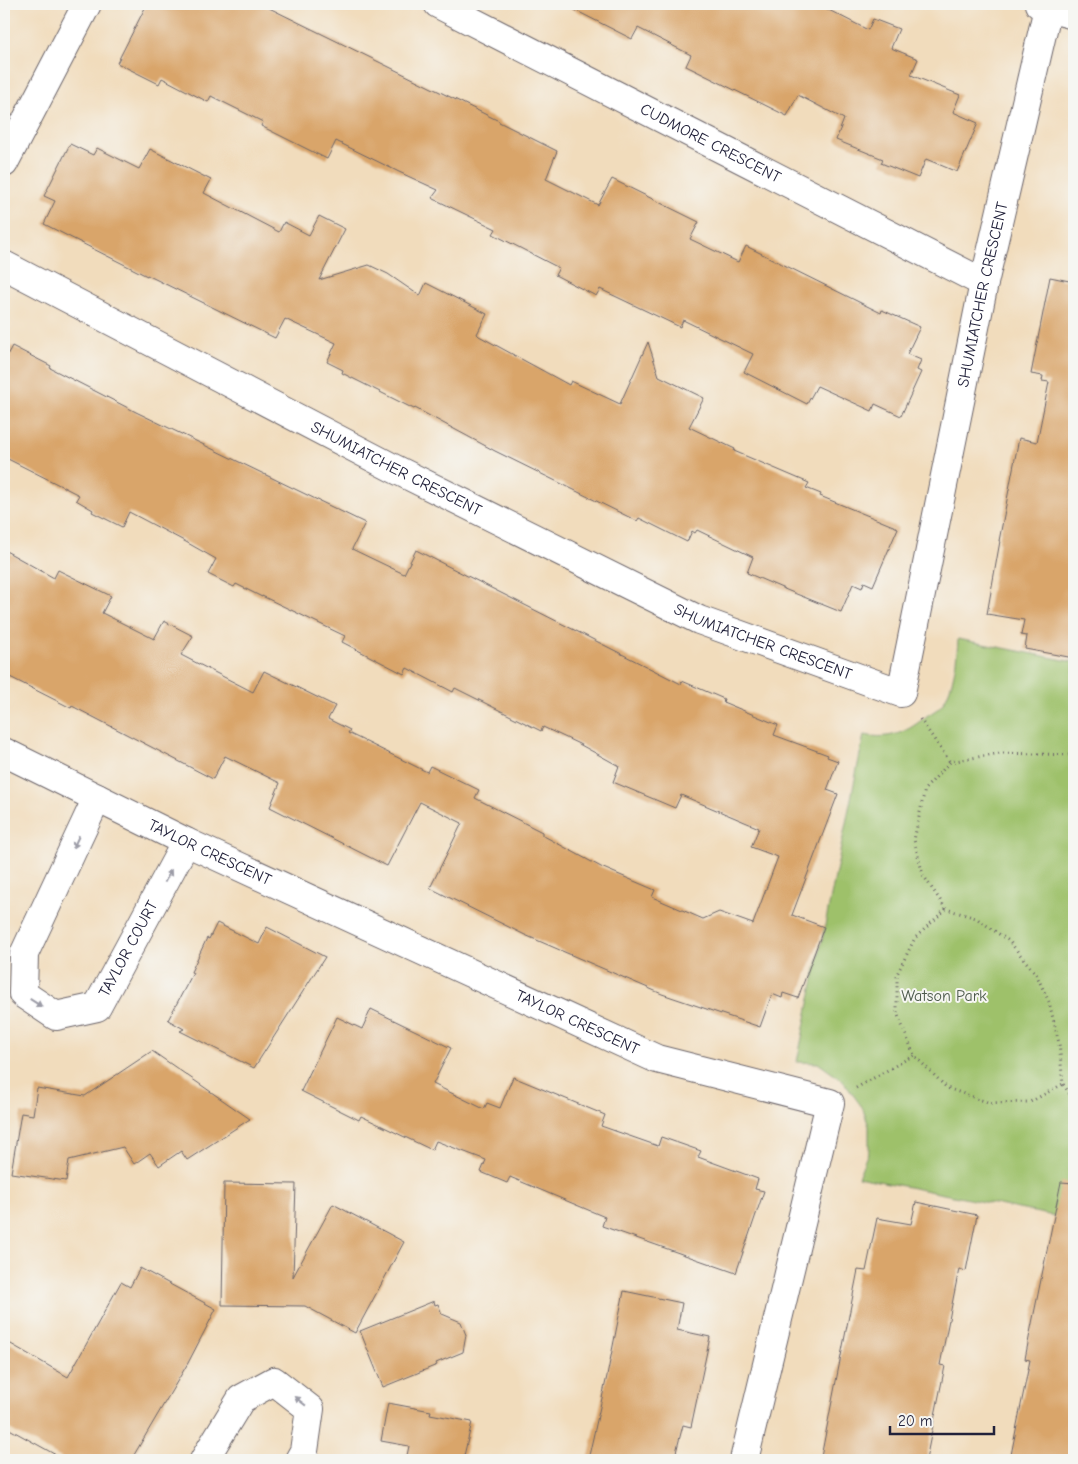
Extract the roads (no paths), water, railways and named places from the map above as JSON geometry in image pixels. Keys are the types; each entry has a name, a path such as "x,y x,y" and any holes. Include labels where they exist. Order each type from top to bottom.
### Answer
{"street":[{"path":"4,163 87,4"},
{"name":"CUDMORE CRESCENT","path":"438,4 984,283"},
{"path":"1044,6 1074,16"},
{"name":"SHUMIATCHER CRESCENT","path":"4,265 393,468 699,620 901,693 984,283 1044,6"},
{"name":"TAYLOR CRESCENT","path":"4,752 186,842 656,1059 830,1103 744,1460"},
{"name":"TAYLOR COURT","path":"97,798 24,954 23,994 56,1016 97,1007 186,842"},
{"path":"204,1460 241,1399 274,1380 310,1409 304,1451 299,1460"}],"park label":[{"name":"Watson Park","path":"944,996"}]}
